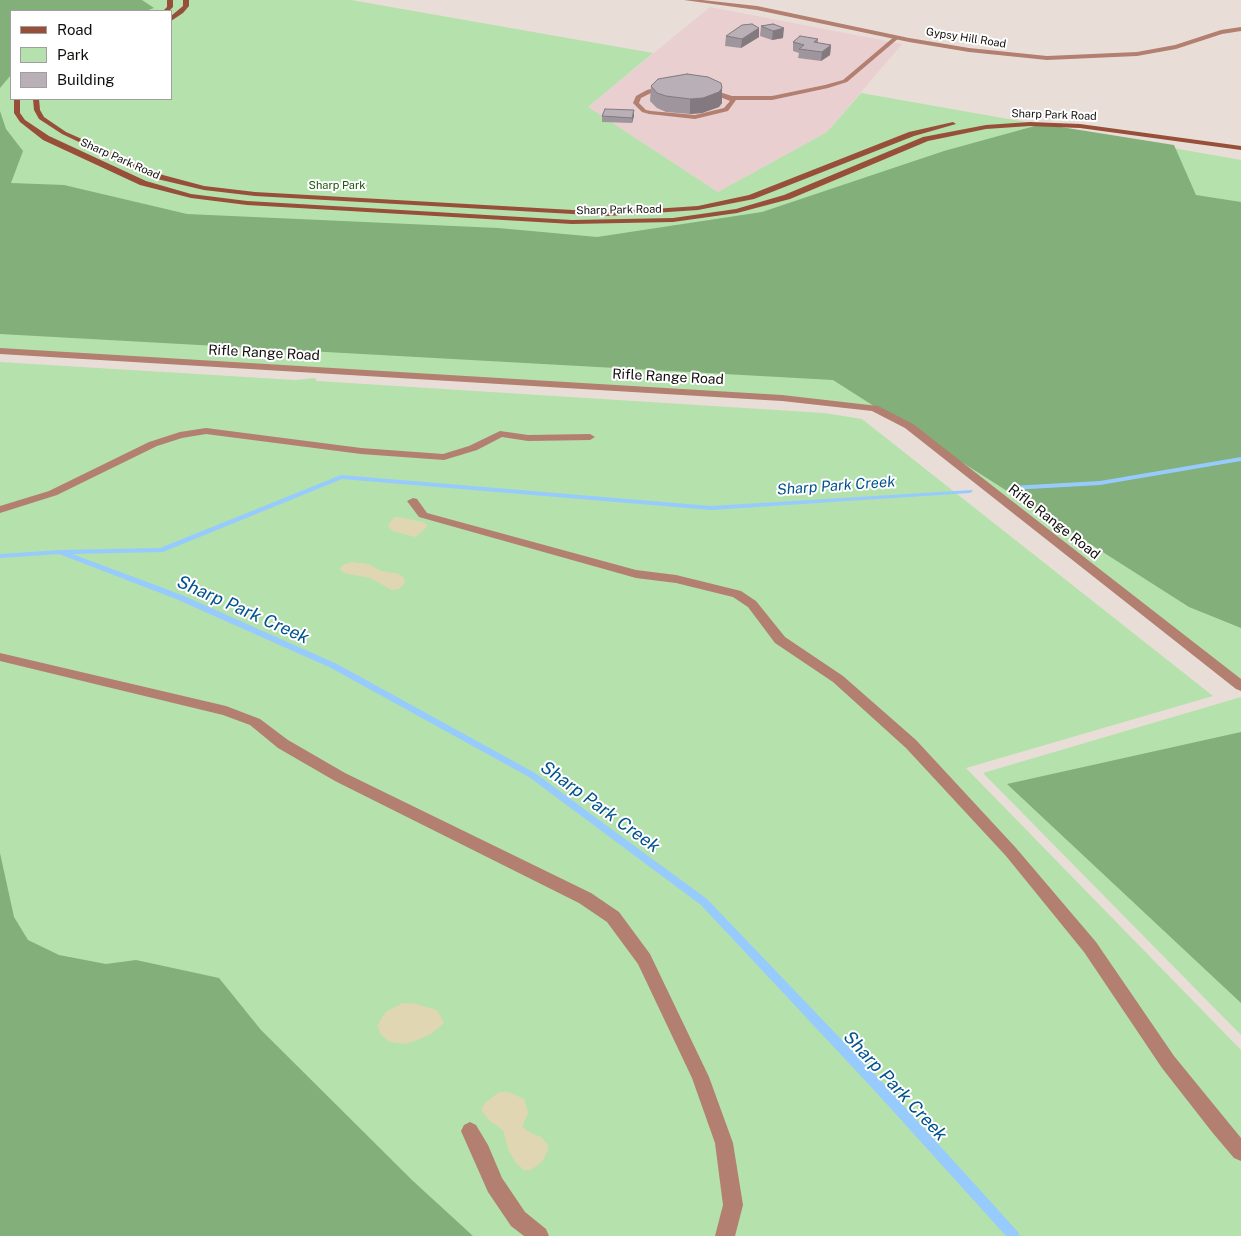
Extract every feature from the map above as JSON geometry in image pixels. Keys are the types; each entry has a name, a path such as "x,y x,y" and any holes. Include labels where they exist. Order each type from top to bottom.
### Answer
{"main road":[{"path":"172,18 186,6 186,0"},
{"name":"Sharp Park Road","path":"17,100 17,113 22,122 46,138 143,183 191,196 247,203 572,222 674,220 738,211 787,197 926,139 986,127 1030,124 1080,126 1241,148"},
{"name":"Sharp Park Road","path":"36,100 36,110 41,118 64,133 160,177 204,188 264,195 608,214 698,208 751,197 912,134 962,122"},
{"name":"Sharp Park Road","path":"976,120 1025,117 1080,119 1241,141"}],"street":[{"name":"Gypsy Hill Road","path":"688,0 757,8 897,37 1014,56 1079,58 1158,51 1221,32 1241,29"},
{"path":"700,88 731,98 772,98 845,81 897,37"},
{"path":"673,87 649,91 638,97 636,103 644,111 651,113 695,117 726,110 733,101 731,98"},
{"name":"Rifle Range Road","path":"0,351 782,398 874,408 909,426 1241,686"},
{"path":"0,510 53,493 153,444 180,435 206,431 351,450 444,457 473,448 500,434 528,438 590,437"},
{"path":"413,501 423,514 636,574 676,579 737,594 752,604 780,640 838,679 911,744 1012,852 1090,947 1168,1062 1241,1152"},
{"path":"0,657 217,708 255,722 283,744 340,777 585,898 612,917 644,959 654,984 700,1077 724,1143 733,1205 724,1236"},
{"path":"470,1132 481,1150 495,1185 518,1219 539,1236"}],"shaded area":[{"path":"710,7 902,44 827,132 718,192 588,107"}],"green space":[{"name":"Sharp Park","path":"0,0 351,0 653,53 588,107 718,192 827,132 861,93 1241,160 1241,686 909,426 874,408 782,398 0,351"},
{"path":"0,0 142,0 154,8 149,10 10,10 10,76 0,88"},
{"name":"Sharp Park","path":"0,111 6,129 23,151 11,183 64,185 187,214 498,228 597,237 762,212 944,151 1042,124 1174,145 1196,195 1241,202 1241,628 1189,607 833,380 0,334"},
{"path":"0,362 295,380 315,378 317,381 824,413 862,419 1213,696 966,768 1241,1050 1241,1236 0,1236"},
{"path":"1241,697 1241,1035 983,773"},
{"path":"1241,732 1241,1003 1007,784"},
{"path":"0,853 14,917 28,940 59,955 106,964 136,960 219,978 261,1030 413,1181 473,1236 0,1236"}],"sand":[{"path":"397,517 423,522 427,525 415,537 393,531 388,526 393,518"},
{"path":"352,562 368,564 381,571 399,574 404,578 405,583 399,589 392,590 370,578 344,573 340,569 342,565"},
{"path":"403,1003 416,1004 437,1010 444,1023 431,1034 417,1040 405,1044 390,1042 380,1034 378,1025 387,1011"},
{"path":"499,1092 509,1092 524,1099 528,1112 522,1127 541,1137 548,1145 548,1150 542,1162 531,1170 524,1170 516,1163 509,1151 503,1130 490,1121 481,1110 485,1103"}],"building":[{"path":"752,24 759,28 742,39 726,36 742,25"},
{"path":"773,24 784,28 773,31 761,26"},
{"path":"800,36 818,39 814,42 831,45 822,52 799,49 804,45 793,42"},
{"path":"687,74 708,77 721,83 722,88 719,92 703,98 690,99 657,93 651,86 658,79"},
{"path":"605,109 634,110 632,118 602,116"}],"waterway":[{"name":"Sharp Park Creek","path":"1011,488 1100,483 1241,459"},
{"name":"Sharp Park Creek","path":"60,552 161,550 341,477 711,508 970,491"},
{"name":"Sharp Park Creek","path":"0,556 60,552"},
{"name":"Sharp Park Creek","path":"60,552 179,597 334,666 532,775 704,902 878,1086 1014,1236"}]}
